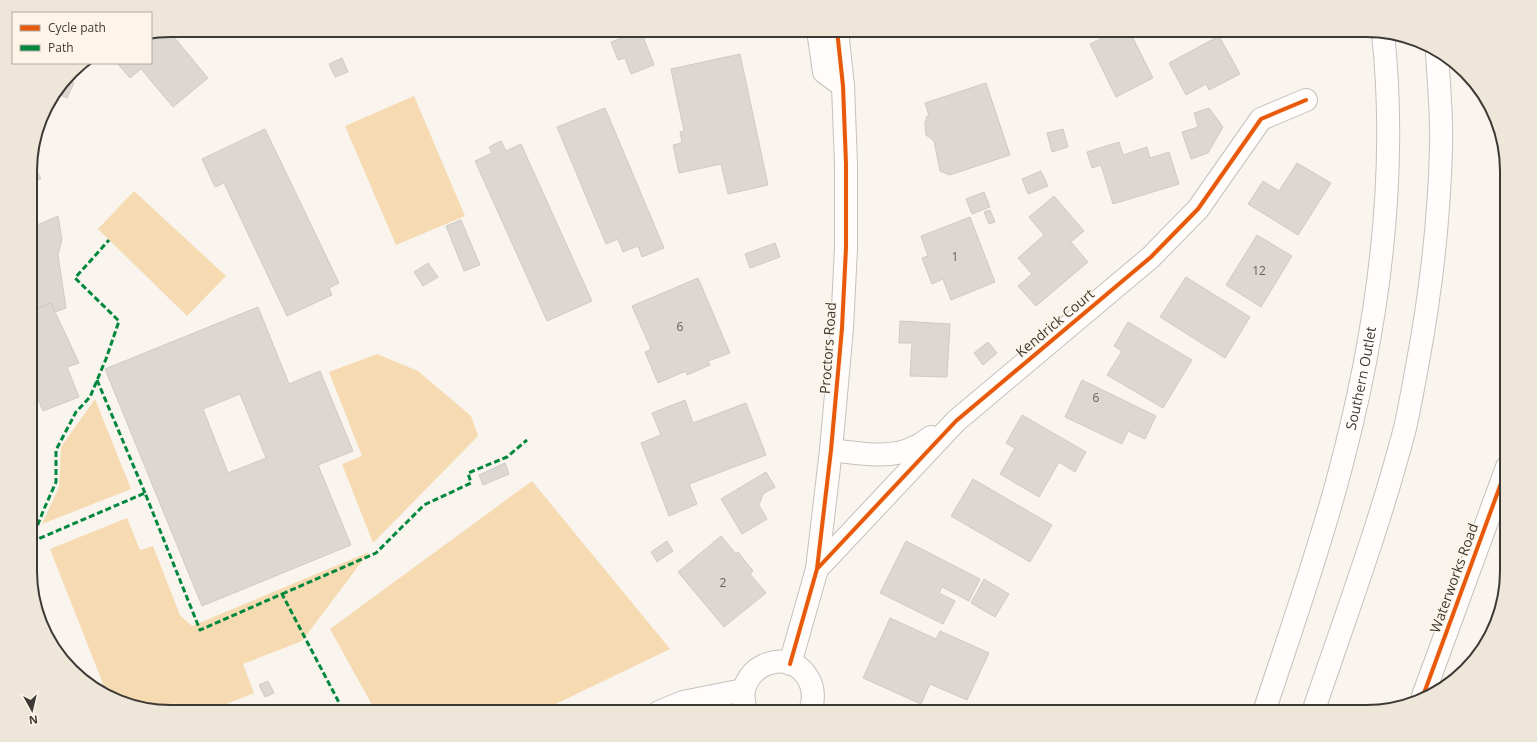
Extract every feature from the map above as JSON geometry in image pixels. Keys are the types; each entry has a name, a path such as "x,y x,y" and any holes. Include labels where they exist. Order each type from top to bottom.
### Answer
{"main road":[{"path":"819,37 824,72 843,86"},
{"name":"Proctors Road","path":"790,664 817,569 831,450 842,328 846,248 846,164 843,86 838,37"},
{"name":"Southern Outlet","path":"1266,705 1304,592 1337,484 1354,415 1365,358 1382,248 1386,189 1389,119 1383,38"},
{"path":"1315,705 1386,497 1405,426 1416,372 1427,310 1441,148 1437,58"},
{"name":"Kendrick Court","path":"817,569 956,421 1151,257 1198,208 1261,119 1306,100"},
{"name":"Kendrick Court","path":"831,450 854,453 894,454 914,448 956,421"},
{"name":"Waterworks Road","path":"1425,691 1500,486"},
{"path":"745,705 743,700 744,690 747,680 753,672 770,662 780,661 800,669 808,677 813,693 812,705"},
{"path":"675,705 682,702 744,690"}],"shaded area":[{"path":"414,96 465,216 396,245 345,126"},
{"path":"134,191 226,276 187,316 98,229"},
{"path":"377,354 418,371 471,416 478,436 373,543 342,464 362,456 329,372"},
{"path":"95,399 131,489 42,524 59,487 61,447"},
{"path":"532,481 670,649 554,705 372,705 330,629"},
{"path":"127,518 140,550 153,546 180,615 192,626 369,552 302,641 243,664 254,693 224,705 171,705 153,704 136,700 119,695 104,687 50,549"}],"building":[{"path":"162,37 174,37 208,78 173,107 141,69 130,78 118,64 152,64 152,39 159,38 160,39"},
{"path":"625,37 643,37 654,65 631,74 625,58 618,60 611,42"},
{"path":"1104,37 1132,37 1153,78 1116,97 1090,44"},
{"path":"1220,37 1240,74 1209,90 1206,84 1186,95 1169,63"},
{"path":"740,54 768,185 728,194 721,164 679,173 673,145 682,143 680,132 684,131 671,69"},
{"path":"342,58 348,72 335,77 329,64"},
{"path":"71,82 74,83 67,98 61,95"},
{"path":"986,83 1010,155 950,175 940,171 934,141 926,135 925,123 927,116 929,116 925,103"},
{"path":"605,108 664,248 642,257 638,246 623,252 618,239 606,244 557,127"},
{"path":"1209,108 1223,127 1208,153 1191,159 1182,132 1198,127 1194,113"},
{"path":"265,129 339,283 329,288 332,295 287,316 224,183 215,187 202,159"},
{"path":"1063,129 1068,147 1052,152 1047,133"},
{"path":"501,141 506,151 521,144 592,301 547,321 475,161 492,153 489,147"},
{"path":"1119,142 1123,155 1147,147 1150,158 1169,152 1179,184 1113,204 1101,165 1092,168 1087,152"},
{"path":"1297,163 1331,183 1298,235 1248,204 1263,181 1279,191"},
{"path":"37,171 41,179 37,180"},
{"path":"1041,171 1048,186 1028,194 1022,179"},
{"path":"984,192 990,207 972,214 966,199"},
{"path":"1054,196 1084,231 1071,242 1088,262 1036,306 1018,286 1032,274 1018,258 1044,235 1029,217"},
{"path":"990,210 995,222 989,224 984,212"},
{"path":"58,216 62,239 58,255 66,308 55,312 51,303 37,309 37,225"},
{"path":"970,217 995,282 951,300 943,279 932,284 922,258 928,256 921,236"},
{"path":"461,220 480,265 464,271 446,226"},
{"path":"1257,235 1292,256 1261,307 1226,285"},
{"path":"775,243 780,257 750,268 745,254"},
{"path":"428,263 438,277 423,286 414,272"},
{"path":"1186,277 1250,317 1225,358 1160,317"},
{"path":"698,278 730,353 708,361 710,365 687,375 686,371 658,383 645,352 651,349 632,306"},
{"path":"51,303 79,363 67,367 79,397 43,411 37,397 37,309"},
{"path":"258,307 289,384 320,371 353,451 318,465 351,545 202,606 105,369","holes":["240,394 266,458 228,473 203,409"]},
{"path":"900,321 950,324 947,377 910,376 912,343 899,343"},
{"path":"1128,322 1192,360 1163,408 1107,375 1122,351 1114,346"},
{"path":"988,342 997,353 983,365 974,353"},
{"path":"1082,380 1156,416 1145,439 1128,431 1122,444 1065,417"},
{"path":"685,400 693,423 746,403 766,455 689,484 697,504 669,516 641,443 661,435 652,413"},
{"path":"1022,415 1086,452 1075,472 1059,462 1039,497 1000,474 1015,448 1006,443"},
{"path":"505,463 509,474 483,485 479,475"},
{"path":"766,472 775,487 763,494 759,505 767,519 742,534 721,499"},
{"path":"973,479 1052,525 1030,562 951,516"},
{"path":"721,536 736,554 738,552 753,571 750,574 766,593 724,627 678,572"},
{"path":"667,541 673,551 657,562 651,552"},
{"path":"906,541 980,579 969,601 942,587 939,593 955,601 943,624 880,593"},
{"path":"984,579 1009,594 995,617 971,603"},
{"path":"890,618 936,639 940,631 989,653 967,700 930,684 921,704 863,678"},
{"path":"268,681 274,693 265,697 259,685"}],"marked path":[{"path":"37,527 56,482 56,450 76,412 90,397 106,359 119,321 75,278 109,240"},
{"path":"97,380 145,493"},
{"path":"282,594 376,553 424,505 471,483 468,473 507,457 527,440"},
{"path":"37,539 145,493 200,630 282,594 340,705"}],"cycle path":[{"path":"790,664 817,569 831,450 842,328 846,248 846,164 843,86 838,37"},
{"path":"817,569 956,421 1151,257 1198,209 1261,119 1306,100"},
{"path":"1425,691 1500,486"}]}
